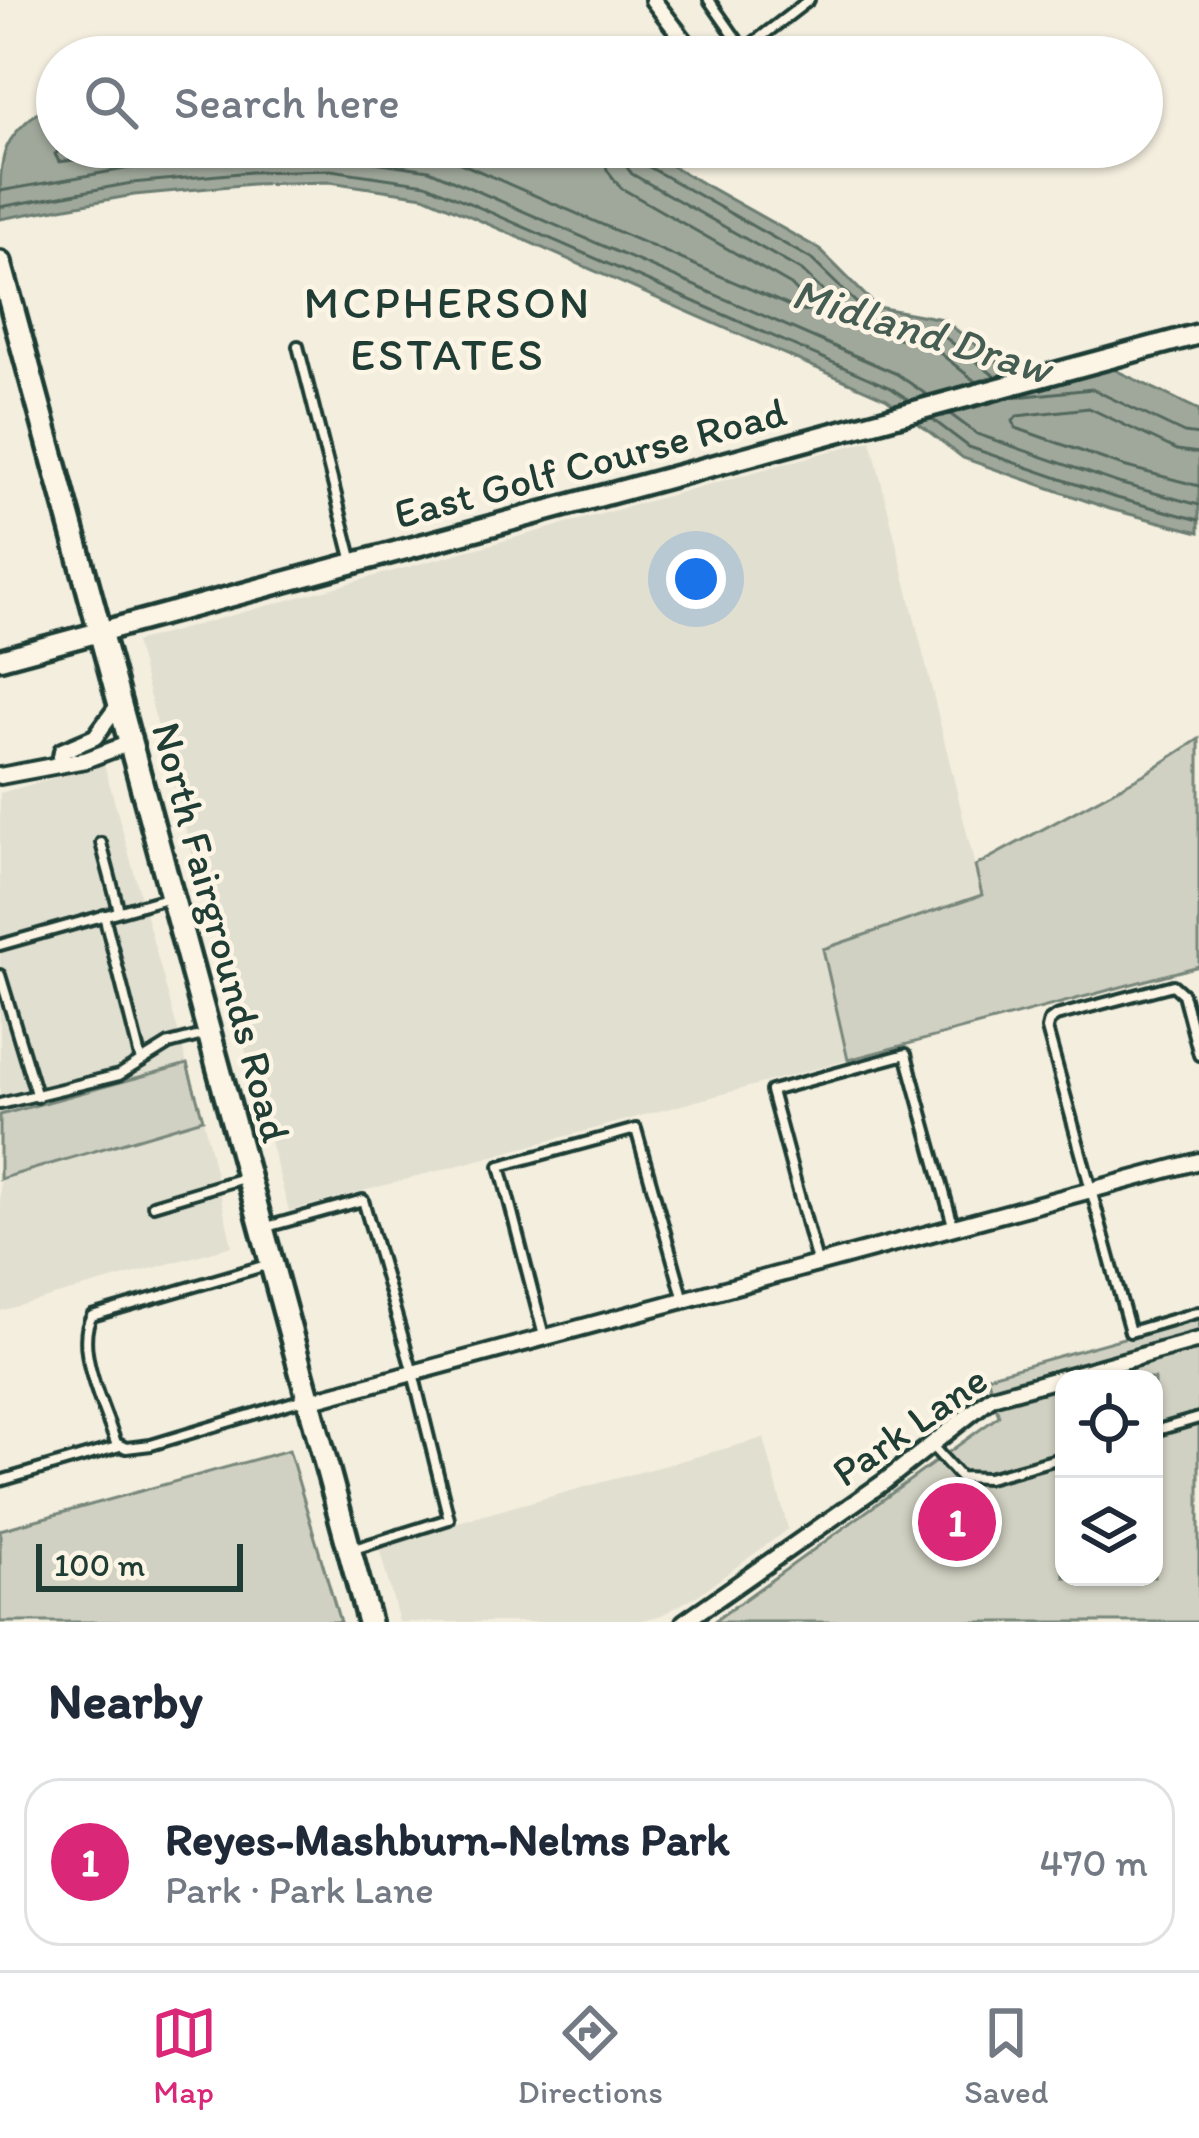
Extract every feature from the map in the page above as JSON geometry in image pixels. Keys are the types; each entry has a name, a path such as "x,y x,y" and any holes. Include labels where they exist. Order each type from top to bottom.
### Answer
{"main road":[{"name":"North Fairgrounds Road","path":"0,263 10,341 100,632 369,1622"}],"street":[{"path":"653,0 681,36"},
{"name":"East Golf Course Road","path":"0,659 1199,334"},
{"path":"60,763 62,751 95,737 119,704"},
{"path":"0,776 86,760 130,743"},
{"path":"309,1399 1199,1161"},
{"name":"Park Lane","path":"684,1622 766,1568 992,1397 1199,1340"}],"lane":[{"path":"709,0 734,36"},
{"path":"762,36 809,0"},
{"path":"298,346 354,563"},
{"path":"101,843 119,911"},
{"path":"0,945 172,897"},
{"path":"104,915 141,1061"},
{"path":"0,975 37,1096"},
{"path":"1199,1055 1183,994 1173,985 1069,1012 1048,1022 1048,1039 1130,1332 1199,1312"},
{"path":"0,1104 119,1076 169,1044 209,1034"},
{"path":"817,1264 771,1091 906,1054 954,1227"},
{"path":"544,1337 500,1166 636,1129 684,1300"},
{"path":"153,1205 248,1177"},
{"path":"262,1228 364,1200 413,1373 449,1519 350,1551"},
{"path":"121,1446 95,1385 83,1336 92,1316 272,1263"},
{"path":"0,1481 121,1446 151,1445 309,1399"},
{"path":"1163,1428 1199,1418"},
{"path":"931,1445 960,1477 988,1478 1055,1459"}],"shaded area":[{"path":"871,440 982,895 823,949 848,1060 289,1211 135,642"},
{"path":"1199,739 1199,966 848,1060 823,949 982,895 975,866"},
{"path":"104,764 187,1064 0,1115 0,793"},
{"path":"187,1064 203,1119 0,1179 0,1115"},
{"path":"203,1119 232,1246 0,1311 0,1179"},
{"path":"1199,1317 1199,1622 713,1622 999,1416 987,1376"},
{"path":"764,1438 788,1529 698,1595 662,1615 636,1622 399,1622 378,1544"},
{"path":"289,1450 340,1622 0,1622 0,1530"}],"water":[{"name":"Midland Draw","path":"36,114 36,168 675,168 819,249 877,307 942,319 1011,372 1096,361 1199,410 1199,532 1110,509 963,458 887,399 424,196 330,182 252,184 134,195 0,219 3,159 24,124"}],"place":[{"name":"Reyes-Mashburn-Nelms Park","path":"957,1522"}],"district":[{"name":"MCPHERSON ESTATES","path":"448,328"}]}
